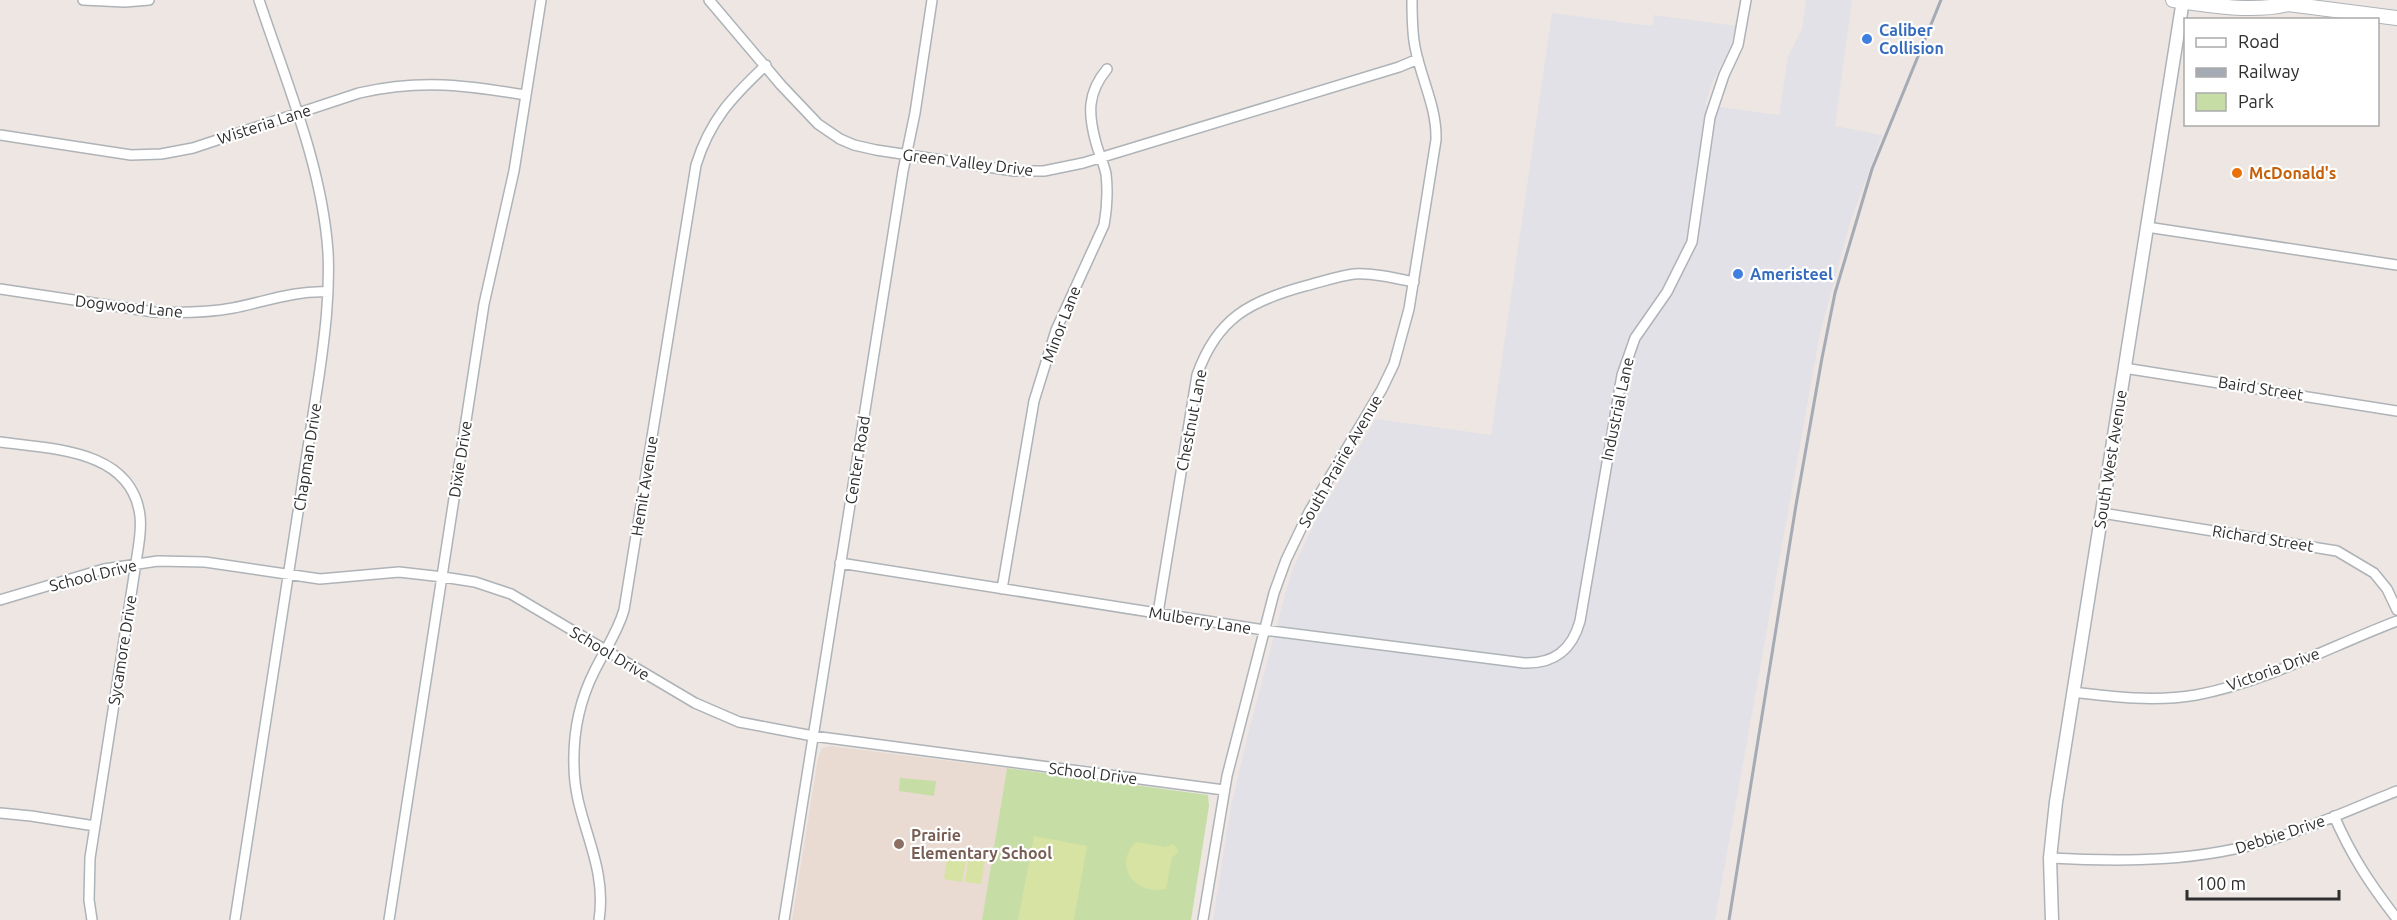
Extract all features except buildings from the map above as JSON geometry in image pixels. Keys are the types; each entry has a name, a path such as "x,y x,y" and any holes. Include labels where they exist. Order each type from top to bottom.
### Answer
{"main road":[{"path":"2179,0 2217,6 2274,8 2284,2 2397,18"}],"street":[{"path":"83,0 125,2 149,0"},
{"name":"Chapman Drive","path":"235,920 322,354 328,292 327,251 321,201 297,113 259,0"},
{"name":"Dixie Drive","path":"389,920 484,304 514,171 541,0"},
{"name":"Green Valley Drive","path":"708,0 806,113 832,135 854,145 1030,171 1058,169 1101,158 1399,67 1418,59"},
{"name":"Center Road","path":"784,920 932,0"},
{"name":"South Prairie Avenue","path":"1203,920 1224,790 1280,574 1314,503 1382,389 1404,335 1436,140 1432,105 1418,59 1412,28 1412,0"},
{"name":"Industrial Lane","path":"1560,654 1573,640 1580,621 1622,375 1635,339 1667,292 1692,242 1710,117 1724,75 1738,45 1746,0"},
{"name":"South West Avenue","path":"2052,920 2050,858 2073,692 2147,227 2179,0"},
{"name":"Hemit Avenue","path":"599,920 600,879 576,787 574,739 585,691 619,628 624,610 696,165 709,131 723,108 766,65"},
{"name":"Minor Lane","path":"1002,589 1027,437 1037,392 1060,321 1104,225 1107,203 1106,173 1096,143 1090,101 1097,81 1107,69"},
{"name":"Wisteria Lane","path":"0,135 120,153 161,154 193,148 359,93 408,84 453,84 526,95"},
{"path":"2147,227 2397,265"},
{"name":"Chestnut Lane","path":"1158,613 1197,375 1212,343 1220,332 1237,315 1257,302 1279,293 1326,280 1356,274 1414,282"},
{"name":"Dogwood Lane","path":"0,289 154,312 179,313 220,310 302,292 328,292"},
{"name":"Baird Street","path":"2124,368 2397,411"},
{"name":"Sycamore Drive","path":"0,442 82,454 99,461 115,471 132,493 140,513 141,531 89,868 92,920"},
{"name":"Richard Street","path":"2102,513 2337,551 2374,573 2387,589 2397,610"},
{"name":"School Drive","path":"0,600 104,568 136,563 190,561 288,575 330,578 399,572 443,577 484,584 512,594 695,703 763,728 1224,790"},
{"name":"Mulberry Lane","path":"840,563 1264,630 1524,663 1544,662 1560,654"},
{"name":"Victoria Drive","path":"2073,692 2129,698 2195,695 2246,682 2397,621"},
{"name":"Debbie Drive","path":"2050,858 2144,861 2221,852 2271,840 2397,791"},
{"path":"0,813 95,826"},
{"path":"2334,816 2363,875 2397,919"}],"shaded area":[{"path":"1806,0 1852,0 1835,126 1882,135 1850,223 1820,333 1715,920 1213,920 1231,806 1249,730 1287,587 1294,566 1316,520 1376,419 1491,435 1552,13 1652,26 1654,15 1736,26 1729,50 1713,80 1705,105 1779,115 1788,56 1802,29"},
{"name":"Prairie Elementary School","path":"830,746 1007,768 982,920 792,920 818,758 822,748"}],"green space":[{"path":"1007,768 1208,795 1209,806 1191,920 982,920"},
{"path":"900,778 936,781 934,796 899,791"},
{"path":"1034,836 1087,846 1074,920 1018,920"},
{"path":"1136,842 1165,847 1173,844 1177,848 1178,852 1172,858 1166,889 1145,888 1130,877 1126,860"},
{"path":"948,853 967,856 962,882 944,879"},
{"path":"969,856 985,859 981,884 965,882"}],"railway":[{"path":"1729,920 1796,505 1835,293 1872,169 1941,0"}],"place":[{"name":"Caliber Collision","path":"1867,39"},
{"name":"McDonald's","path":"2237,173"},
{"name":"Ameristeel","path":"1738,274"},
{"name":"Prairie Elementary School","path":"899,844"}]}
